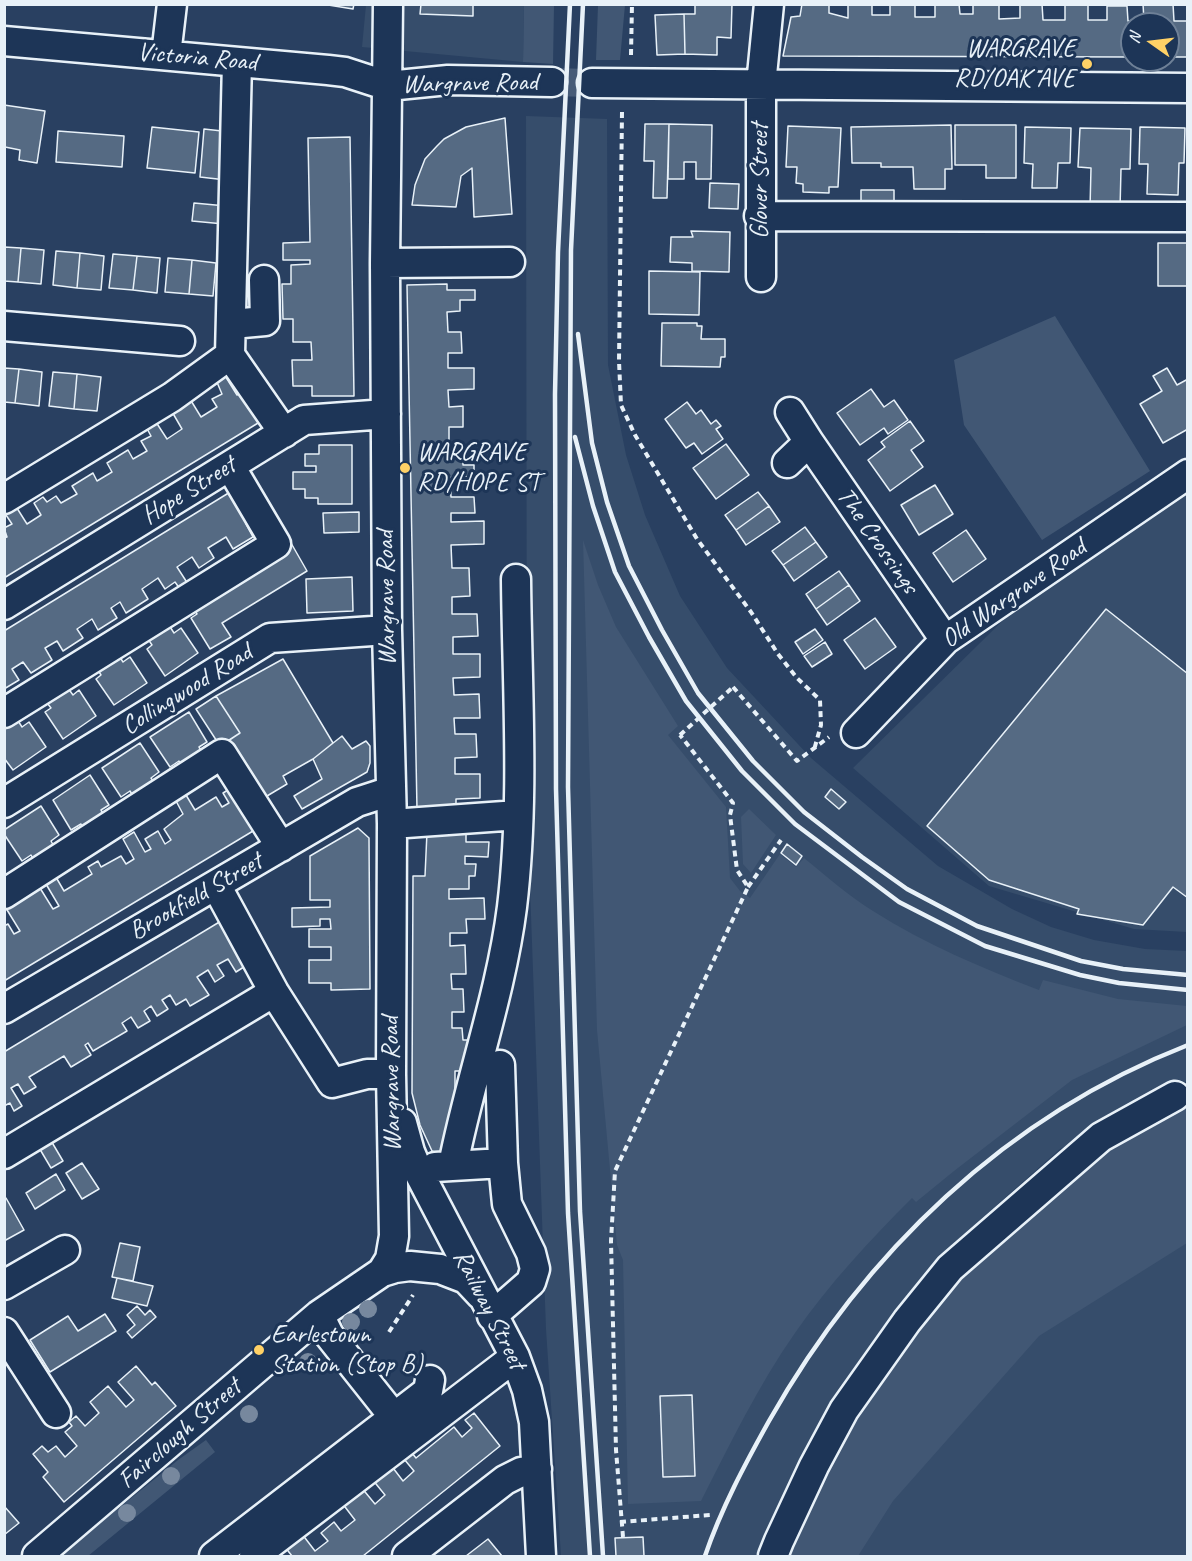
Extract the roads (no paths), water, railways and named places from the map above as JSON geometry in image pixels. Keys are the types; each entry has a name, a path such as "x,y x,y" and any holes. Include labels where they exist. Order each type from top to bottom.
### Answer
{"street":[{"path":"166,55 172,4"},
{"path":"388,4 388,86"},
{"name":"Glover Street","path":"761,277 759,216 761,85 769,4"},
{"name":"Victoria Road","path":"4,41 345,72 388,86"},
{"path":"237,62 230,355 284,433"},
{"name":"Wargrave Road","path":"382,1272 390,1259 394,1236 391,1074 392,824 387,630 385,263 388,86 448,80 552,82"},
{"path":"592,82 1188,88"},
{"path":"759,216 1188,217"},
{"path":"385,263 510,262"},
{"path":"232,324 265,321 264,280"},
{"path":"4,326 180,341"},
{"path":"4,499 172,397 230,355"},
{"name":"The Crossings","path":"790,412 945,640"},
{"name":"Hope Street","path":"4,605 304,420 386,414"},
{"path":"787,463 809,442"},
{"path":"4,713 276,544 230,466"},
{"name":"Old Wargrave Road","path":"856,733 945,640 1188,474"},
{"path":"453,1165 512,909 518,815 516,579"},
{"name":"Collingwood Road","path":"4,803 270,638 387,630"},
{"path":"4,894 222,754 281,847"},
{"name":"Brookfield Street","path":"4,1010 357,802 391,791"},
{"path":"392,824 518,815"},
{"path":"216,885 274,992 332,1083 366,1074 391,1074"},
{"path":"4,1154 274,992"},
{"path":"487,1305 531,1282 535,1269 531,1253 507,1204 503,1162 500,1065"},
{"name":"Railway Street","path":"391,1074 404,1132 418,1171 515,1357 527,1390 534,1422 542,1557"},
{"path":"773,1557 814,1466 844,1410 907,1321 950,1268 1101,1137 1175,1096"},
{"path":"418,1171 453,1165 503,1162"},
{"path":"4,1285 65,1250"},
{"name":"Fairclough Street","path":"37,1557 319,1315 382,1272 410,1266 440,1269 466,1279 487,1305"},
{"path":"319,1315 329,1335 394,1417"},
{"path":"4,1332 56,1413"},
{"path":"254,1557 515,1357"},
{"path":"214,1557 428,1391 430,1380"},
{"path":"406,1557 505,1480 521,1472 537,1469"}],"tunnel":[{"path":"552,82 592,83"}],"railway":[{"path":"570,4 558,252 555,394 556,789 568,1213 590,1556"},
{"path":"583,4 571,250 568,787 580,1211 603,1556"},
{"path":"578,334 592,443 607,502 629,566 698,693 753,761 804,812 862,857 907,889 977,926 1081,961 1123,969 1188,975"},
{"path":"575,437 593,506 615,572 649,637 686,701 742,771 795,824 899,902 985,946 1080,975 1119,983 1188,990"},
{"path":"705,1556 718,1521 742,1470 769,1421 807,1360 849,1301 895,1247 946,1197 1000,1151 1059,1110 1122,1075 1188,1045"}],"place":[{"name":"WARGRAVE RD/OAK AVE","path":"1087,64"},
{"name":"WARGRAVE RD/HOPE ST","path":"405,468"},
{"name":"Earlestown Station (Stop B)","path":"259,1350"}]}
